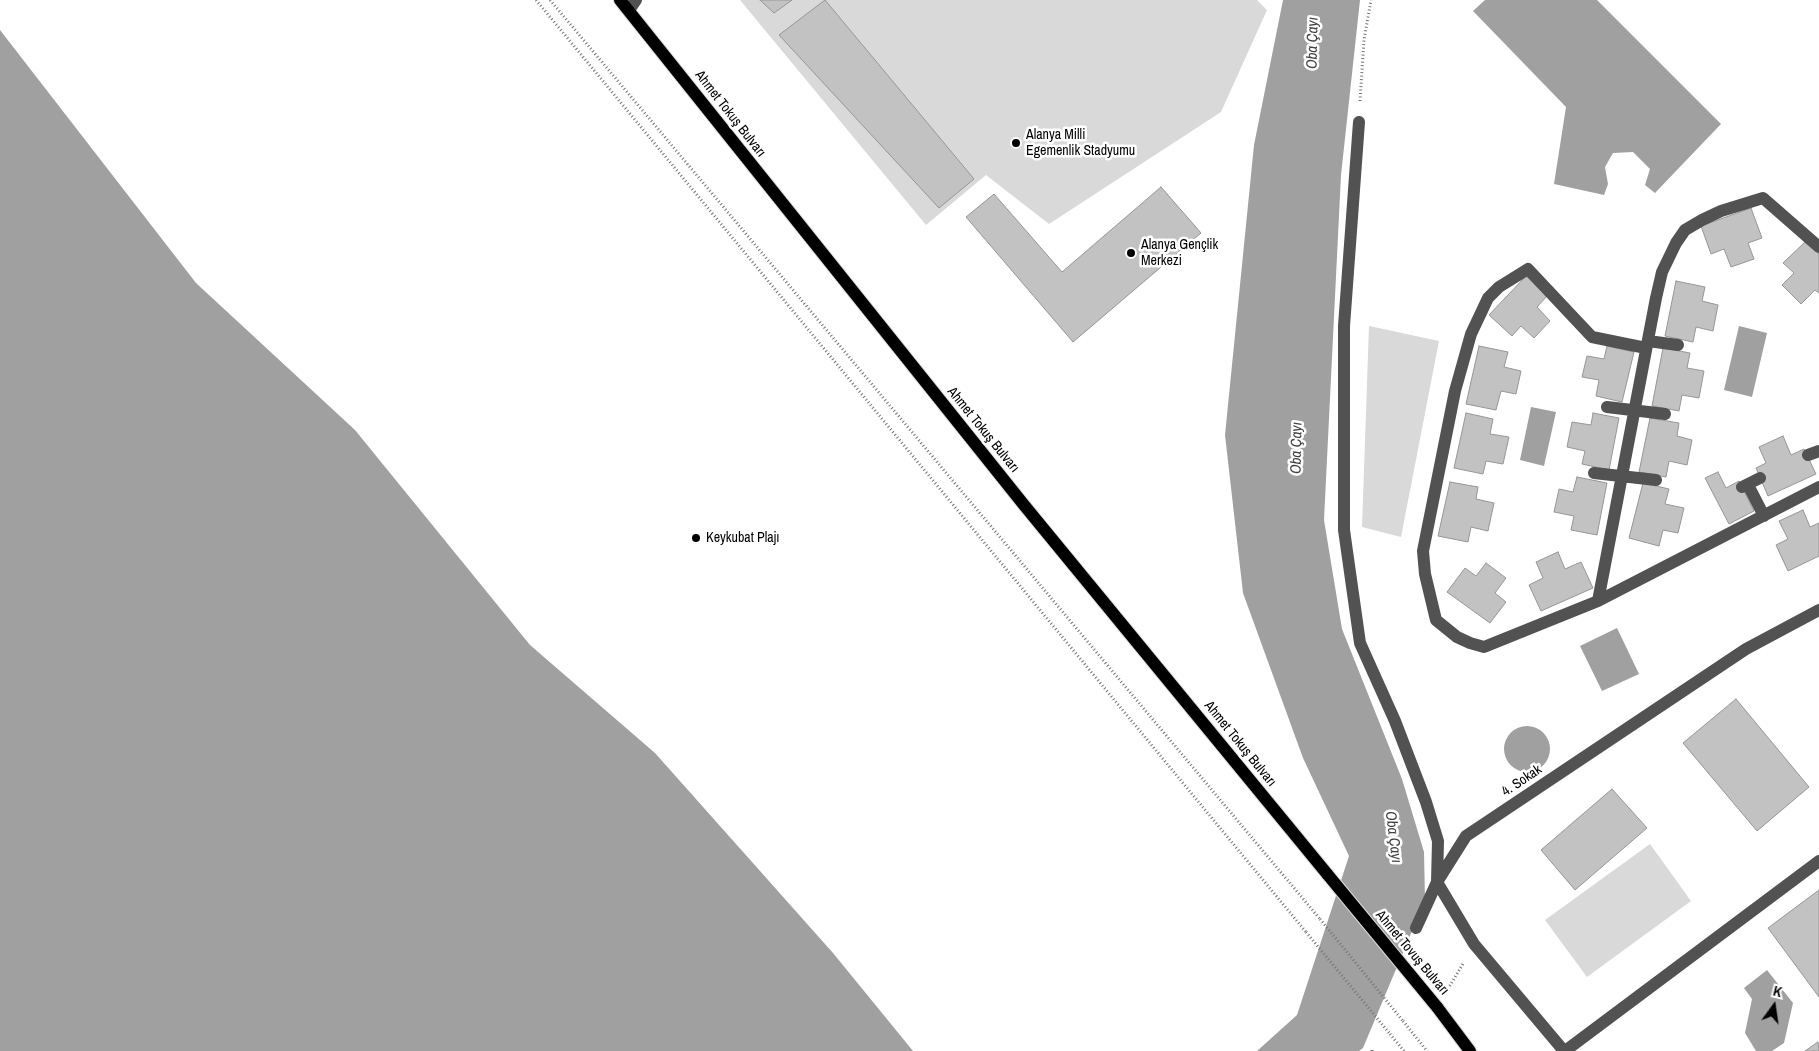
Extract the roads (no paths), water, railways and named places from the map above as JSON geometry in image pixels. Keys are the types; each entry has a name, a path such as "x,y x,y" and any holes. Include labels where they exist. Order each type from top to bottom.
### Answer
{"main road":[{"name":"Ahmet Tokuş Bulvarı","path":"620,0 632,5 1012,489 1328,875"},
{"name":"Ahmet Tovuş Bulvarı","path":"1328,875 1437,1007 1470,1051"}],"street":[{"path":"1359,122 1344,326 1344,530 1360,643 1395,721 1426,802 1438,841 1437,882 1474,944 1564,1051 1819,861"},
{"path":"1598,601 1662,272 1685,230 1721,211 1763,198 1819,247"},
{"path":"1678,345 1647,345 1592,337 1528,269 1499,287 1488,298 1471,334 1455,391 1423,551 1425,574 1436,620 1457,637 1484,647 1598,601 1819,487"},
{"path":"1607,407 1665,414"},
{"path":"1594,473 1656,481"},
{"path":"1760,478 1745,486 1764,516"},
{"name":"4. Sokak","path":"1416,928 1437,882 1466,836 1746,649 1819,610"}],"water":[{"name":"Oba Çayı","path":"1283,0 1360,0 1341,175 1324,520 1342,629 1402,779 1424,852 1425,900 1363,1048 1359,1051 1257,1051 1297,1015 1349,856 1303,758 1243,593 1225,435 1254,145"},
{"path":"1485,0 1597,0 1721,124 1655,193 1645,185 1650,169 1633,152 1613,153 1605,167 1608,184 1604,195 1554,184 1566,107 1473,11"},
{"path":"0,30 196,283 355,430 530,645 655,753 833,953 913,1051 0,1051"},
{"path":"1739,326 1767,333 1752,397 1724,390"},
{"path":"1531,407 1556,412 1544,466 1520,460"},
{"path":"1617,628 1639,674 1602,691 1580,646"},
{"path":"1523,726 1531,726 1540,730 1546,736 1550,749 1546,762 1540,768 1531,772 1523,772 1514,768 1508,762 1504,753 1504,745 1508,736 1514,730"},
{"path":"1767,970 1793,1003 1784,1043 1772,1051 1756,1051 1745,1033 1752,999 1744,988"}],"place":[{"name":"Alanya Milli Egemenlik Stadyumu","path":"1016,143"},
{"name":"Alanya Gençlik Merkezi","path":"1131,253"},
{"name":"Keykubat Plajı","path":"696,538"}]}
